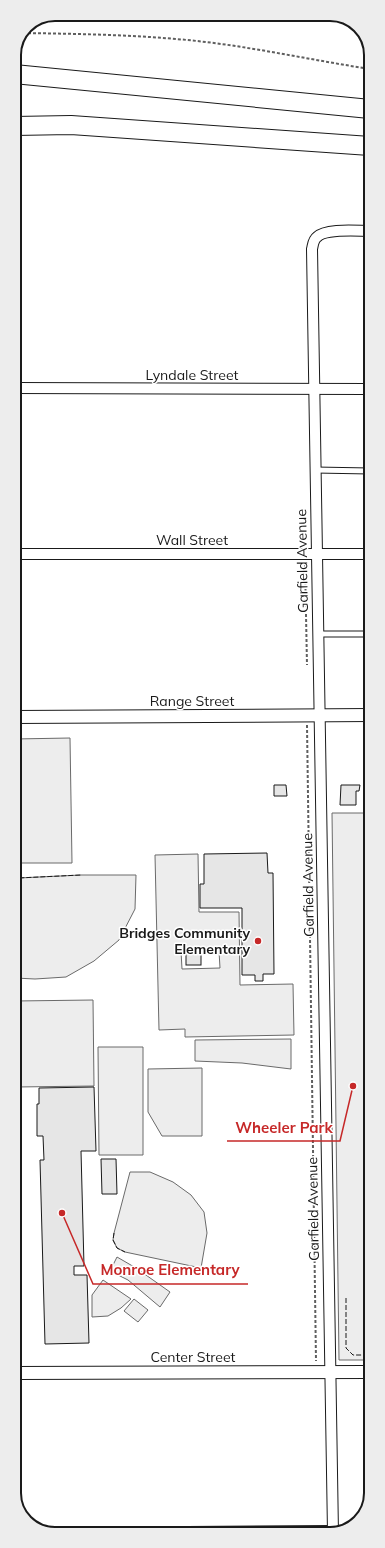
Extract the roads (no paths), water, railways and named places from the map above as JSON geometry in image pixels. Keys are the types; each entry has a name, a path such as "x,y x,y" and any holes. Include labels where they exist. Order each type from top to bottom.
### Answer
{"highway":[{"path":"21,75 364,108"},
{"path":"21,128 32,125"},
{"path":"21,126 71,125 364,146"}],"street":[{"name":"Garfield Avenue","path":"333,1527 314,715 317,634 312,249 317,237 332,231 364,231"},
{"name":"Lyndale Street","path":"21,388 364,389"},
{"name":"Wall Street","path":"21,554 364,554"},
{"name":"Range Street","path":"21,717 364,715"},
{"name":"Center Street","path":"21,1373 364,1372"}],"lane":[{"path":"315,470 364,471"},
{"path":"317,634 364,634"}],"place":[{"name":"Bridges Community Elementary","path":"258,941"},
{"name":"Wheeler Park","path":"353,1086"},
{"name":"Monroe Elementary","path":"62,1213"}]}
